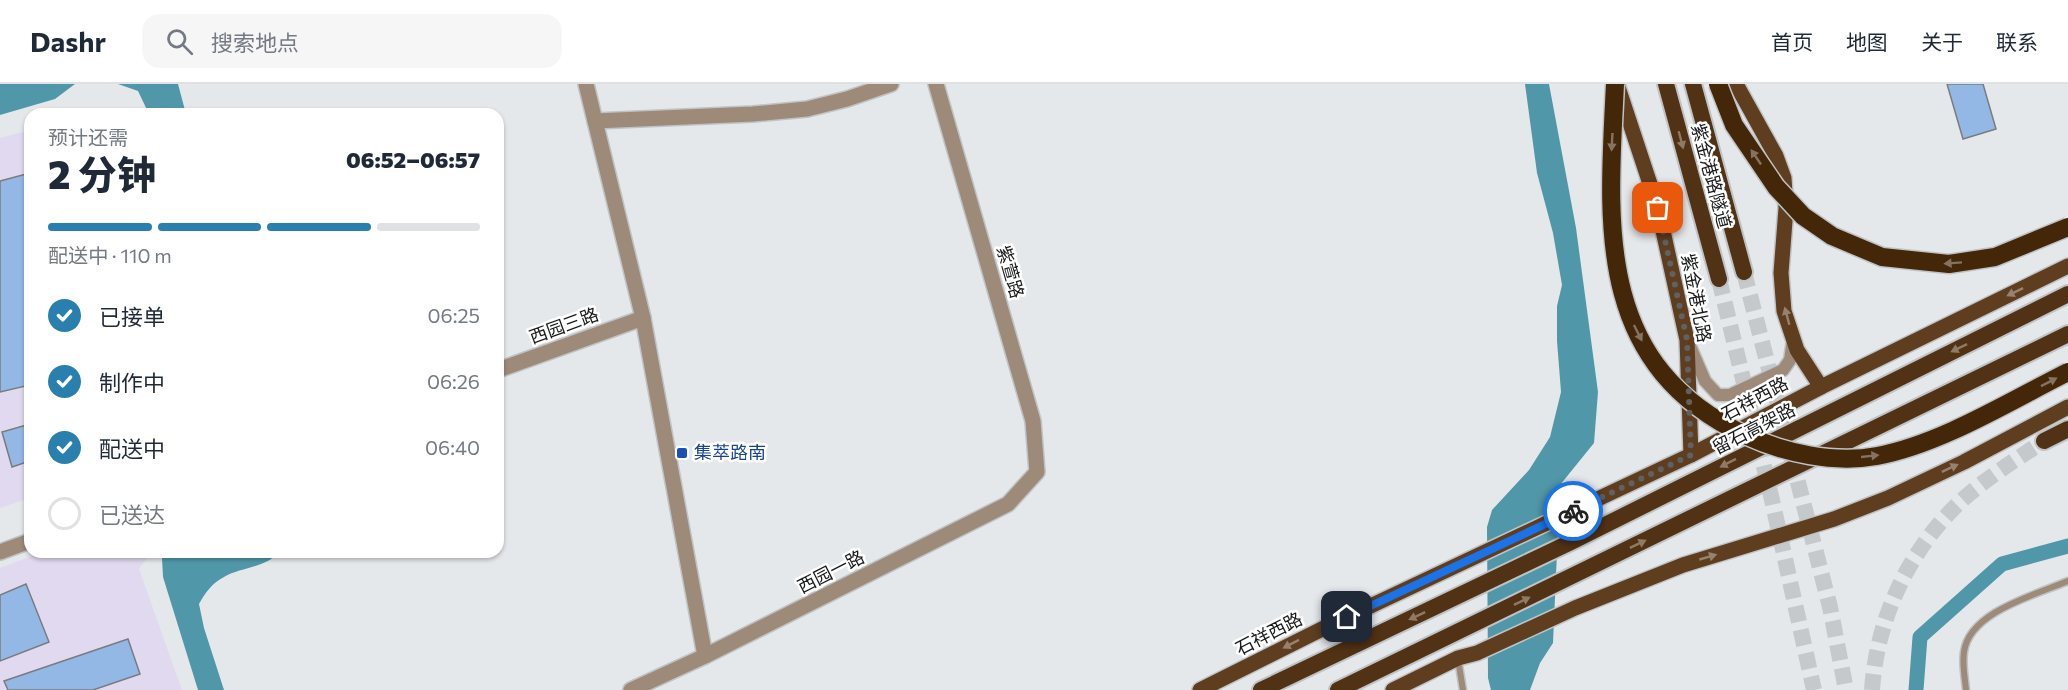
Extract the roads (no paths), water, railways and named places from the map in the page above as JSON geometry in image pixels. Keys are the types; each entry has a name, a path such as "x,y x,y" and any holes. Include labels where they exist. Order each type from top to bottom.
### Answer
{"highway":[{"path":"1616,84 1611,210 1613,245 1622,294 1630,319 1661,370 1681,394 1723,424 1779,448 1807,454 1839,458 1875,456 1917,445 2068,372"},
{"name":"紫金港路隧道","path":"1666,84 1719,279"},
{"name":"紫金港路隧道","path":"1694,84 1744,272"},
{"path":"1718,84 1734,125 1776,188 1803,216 1832,236 1882,257 1949,264 1972,261 1995,257 2068,227"},
{"name":"留石高架路","path":"1261,690 1570,542 2068,294"},
{"path":"1338,690 2068,334"},
{"path":"2044,441 2068,429"}],"main road":[{"name":"紫金港北路","path":"1616,84 1658,208 1687,340 1691,455"},
{"path":"1736,84 1776,156 1784,178 1786,208 1781,273 1784,311 1797,350 1821,387"},
{"name":"石祥西路","path":"1200,690 1476,555 1691,455 1821,387 2068,266"},
{"path":"1393,690 1458,658 1477,653 1575,608 1683,565 1834,519 1888,498 1964,462 2068,406"}],"street":[{"path":"586,84 643,318 705,656"},
{"path":"595,122 807,109 847,99 891,84"},
{"name":"紫萱路","path":"936,84 1033,421 1037,472"},
{"name":"西园三路","path":"504,368 643,318"},
{"path":"1687,340 1705,381 1718,395 1730,395 1783,370 1790,360 1793,339"},
{"name":"西园一路","path":"631,690 705,656 1008,504 1037,472"},
{"path":"0,552 24,543"}],"lane":[{"path":"1966,690 1964,652 1973,628 2002,609 2068,582"},
{"path":"1458,658 1463,690"}],"water":[{"path":"0,84 75,84 55,99 0,115"},
{"path":"118,84 178,84 184,108 146,108 138,91"},
{"path":"1525,84 1549,84 1576,228 1598,392 1594,443 1560,485 1553,643 1540,663 1530,690 1491,690 1488,678 1487,527 1492,510 1529,470 1550,437 1561,392 1557,306 1562,285 1553,233 1537,173"},
{"path":"162,558 272,558 220,579 209,589 199,604 204,628 224,690 198,690 163,577"}],"waterway":[{"path":"1916,690 1920,637 2002,564 2068,546"}],"tunnel":[{"path":"1744,272 1830,607 1846,690"},
{"path":"1719,279 1772,500 1814,690"},
{"path":"1872,690 1875,662 1890,608 1901,582 1930,535 1969,494 2044,441"}],"place":[{"name":"集萃路南","path":"682,453"}]}
